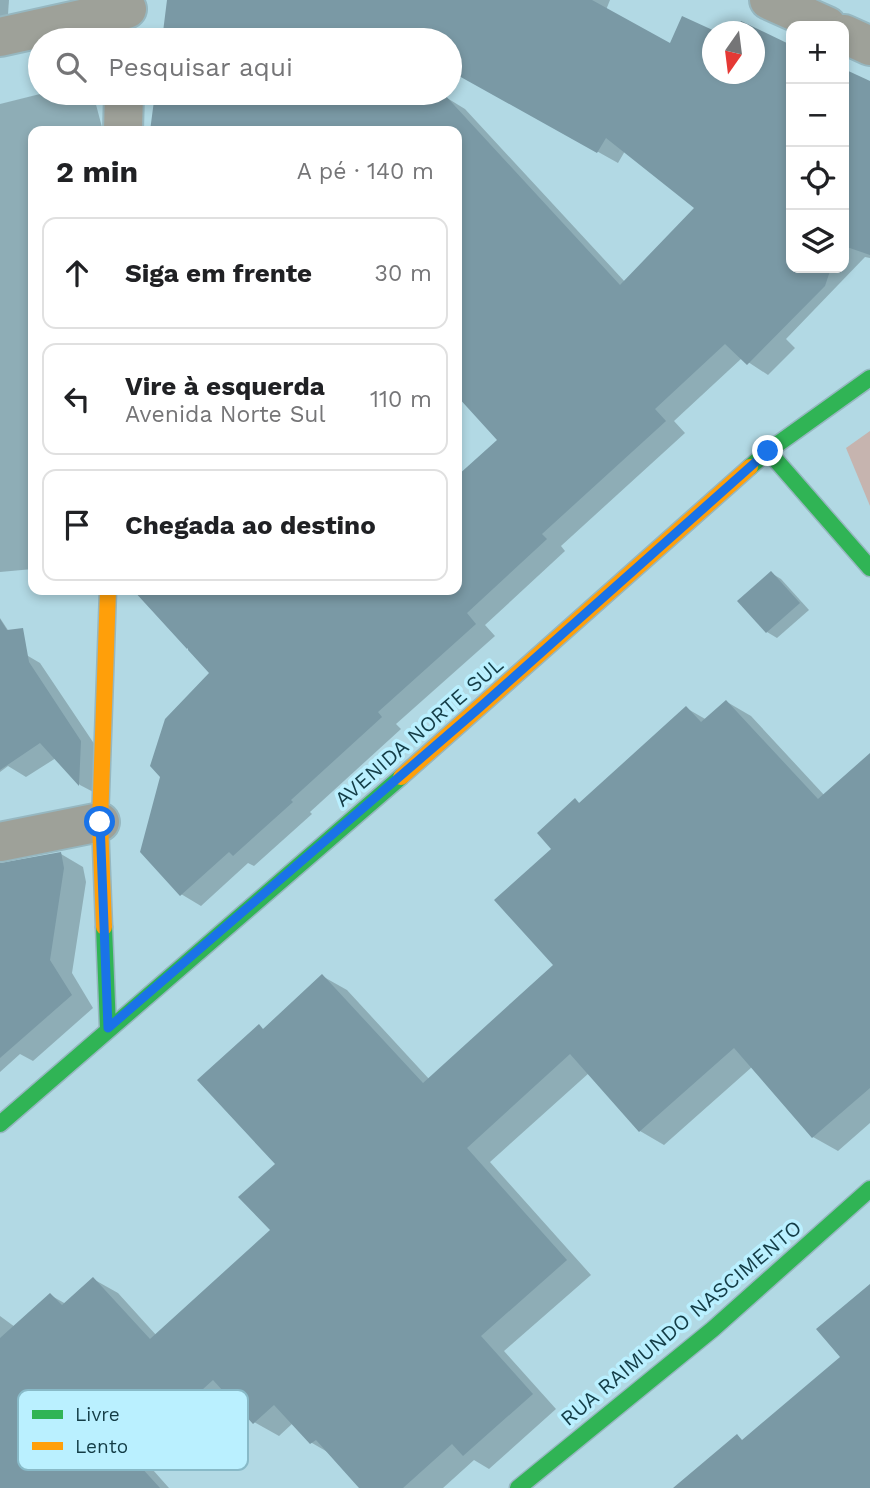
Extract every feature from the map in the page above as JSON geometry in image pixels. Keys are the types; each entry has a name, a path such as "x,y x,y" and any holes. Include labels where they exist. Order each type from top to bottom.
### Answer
{"street":[{"path":"769,0 816,21"},
{"path":"54,28 127,16"},
{"path":"0,37 28,32"},
{"path":"849,36 870,46"},
{"path":"123,126 124,105"},
{"name":"AVENIDA NORTE SUL","path":"0,1124 478,709 768,451 870,377"},
{"path":"768,451 870,568"},
{"path":"108,595 100,822 108,1028"},
{"path":"0,842 100,822"},
{"name":"RUA RAIMUNDO NASCIMENTO","path":"518,1488 713,1329 870,1189"}],"shaded area":[{"path":"870,431 870,506 846,448"}],"building":[{"path":"167,0 592,0 670,43 682,16 702,25 702,84 765,84 765,33 786,43 786,273 829,273 825,286 747,365 725,344 655,409 666,421 542,534 547,539 467,613 476,624 378,712 382,717 291,800 293,802 233,856 229,852 180,896 140,852 160,777 150,766 165,719 209,673 138,595 462,595 462,472 497,440 462,402 462,126 151,126 153,105 454,105 620,285 694,208 606,138 597,153 462,78 462,28 164,28"},
{"path":"849,71 870,81 870,255 849,248"},
{"path":"771,571 800,603 766,633 737,601"},
{"path":"0,619 7,630 23,628 29,662 81,741 79,786 40,743 0,770"},
{"path":"726,700 818,799 870,753 870,1088 812,1138 734,1048 639,1132 570,1054 467,1148 567,1260 481,1336 533,1394 463,1456 452,1444 403,1488 359,1488 316,1440 310,1444 274,1405 253,1424 248,1418 248,1390 222,1390 213,1380 202,1390 18,1390 18,1470 144,1470 160,1488 0,1488 0,1338 50,1293 62,1305 93,1277 150,1339 270,1230 238,1197 275,1164 197,1080 259,1024 263,1029 322,974 423,1083 553,965 494,900 551,849 537,833 575,798 579,803 686,706 701,722"},
{"path":"61,852 64,868 50,960 72,995 0,1058 0,863"},
{"path":"870,1284 870,1488 673,1488 737,1434 742,1440 840,1357 816,1329"}],"traffic: fast":[{"path":"750,467 768,451 870,378"},
{"path":"768,451 870,568"},
{"path":"0,1124 401,777"},
{"path":"104,927 108,1028"},
{"path":"518,1488 713,1329 870,1189"}],"traffic: slow":[{"path":"401,777 750,467"},
{"path":"104,927 100,822 108,595"}],"route":[{"path":"100,822 108,1028 478,709 768,451"}]}
